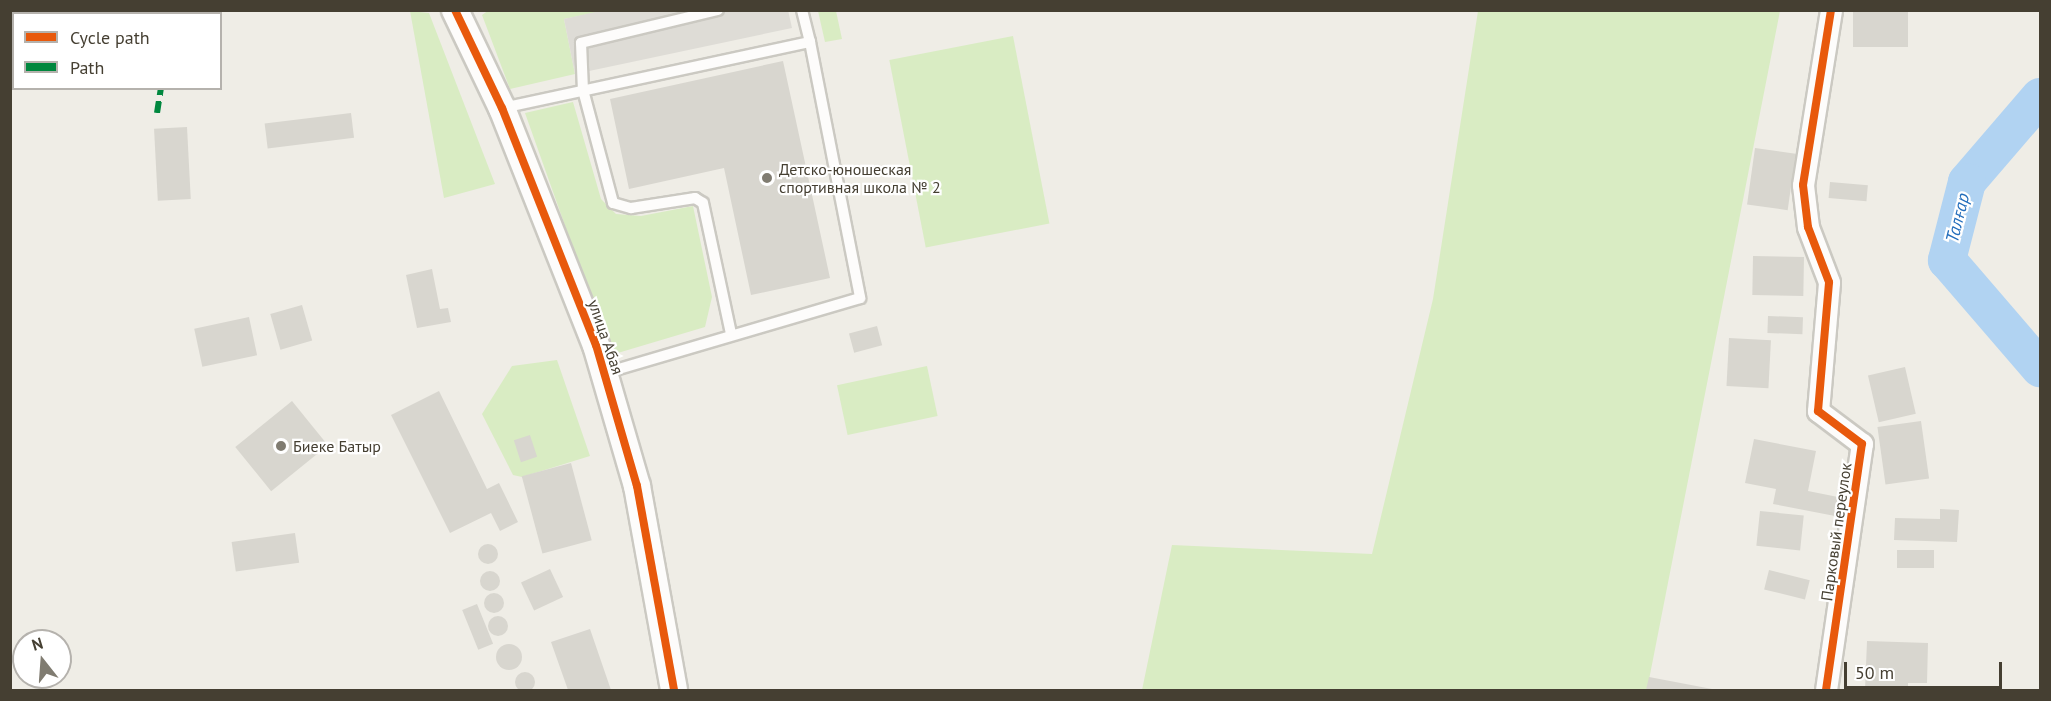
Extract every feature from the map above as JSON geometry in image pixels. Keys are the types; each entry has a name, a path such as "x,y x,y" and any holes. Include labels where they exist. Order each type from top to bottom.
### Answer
{"street":[{"name":"улица Абая","path":"455,10 502,108 604,373 637,486 674,690"},
{"name":"Парковый переулок","path":"1826,690 1862,444 1818,411 1829,282 1808,227 1803,185 1831,10"}],"lane":[{"path":"718,10 581,43 583,90 613,203 631,208 695,198 703,203 731,334"},
{"path":"604,373 731,334 861,298 802,10"},
{"path":"502,108 810,42"}],"green space":[{"path":"489,10 604,11 564,19 575,74 510,89 482,15"},
{"path":"410,11 429,13 495,184 444,198"},
{"path":"818,11 836,11 842,39 825,42"},
{"path":"1478,11 1780,11 1647,690 1142,690 1172,545 1372,554 1433,299"},
{"path":"1013,36 1049,223 926,248 889,60"},
{"path":"573,102 601,199 616,214 641,216 693,206 712,297 705,327 611,355 525,113"},
{"path":"557,360 590,456 522,477 513,475 482,414 512,366"},
{"path":"927,366 938,416 848,435 837,385"}],"shaded area":[{"path":"604,10 788,10 792,28 575,74 564,19"}],"building":[{"path":"1853,10 1908,10 1908,47 1853,47"},
{"name":"Детско-юношеская спортивная школа № 2","path":"783,61 830,278 751,295 724,168 629,189 610,99"},
{"path":"351,113 354,138 268,148 265,124"},
{"path":"187,127 191,199 158,201 154,129"},
{"path":"1755,148 1796,154 1788,210 1747,204"},
{"path":"1830,182 1868,185 1866,201 1829,198"},
{"path":"1753,256 1804,257 1803,296 1752,295"},
{"path":"432,269 440,309 448,308 451,322 417,328 406,275"},
{"path":"302,305 312,341 280,350 270,314"},
{"path":"1768,316 1803,317 1802,334 1767,333"},
{"path":"249,317 257,355 202,367 194,329"},
{"path":"877,326 882,345 854,353 849,334"},
{"path":"1729,338 1771,340 1768,388 1726,386"},
{"path":"1905,367 1916,414 1879,422 1868,376"},
{"path":"439,391 487,489 499,483 518,522 500,531 491,513 450,533 391,415"},
{"name":"Биеке Батыр","path":"292,401 328,445 271,491 235,447"},
{"path":"1921,421 1929,478 1886,485 1877,427"},
{"path":"530,435 537,457 521,462 514,440"},
{"path":"1754,439 1816,451 1808,491 1838,497 1835,516 1773,504 1776,489 1745,483"},
{"path":"571,463 592,540 542,553 522,476"},
{"path":"1940,509 1959,510 1957,542 1894,540 1895,518 1940,519"},
{"path":"1760,511 1804,516 1800,550 1756,546"},
{"path":"295,533 299,563 236,572 232,542"},
{"path":"488,544 495,547 498,554 495,561 488,564 481,561 478,554 481,547"},
{"path":"1897,550 1934,550 1934,568 1897,568"},
{"path":"550,569 563,597 534,611 521,583"},
{"path":"1769,570 1810,580 1805,600 1764,589"},
{"path":"490,571 497,574 500,581 497,588 490,591 483,588 480,581 483,574"},
{"path":"494,593 501,596 504,603 501,610 494,613 487,610 484,603 487,596"},
{"path":"477,604 493,644 478,650 462,610"},
{"path":"498,616 505,619 508,626 505,633 498,636 491,633 488,626 491,619"},
{"path":"590,629 611,690 568,690 551,642"},
{"path":"1867,641 1928,643 1927,683 1908,683 1908,690 1865,690"},
{"path":"509,644 519,647 522,657 519,667 509,670 499,667 496,657 499,647"},
{"path":"525,672 532,675 535,682 532,689 525,692 518,689 515,682 518,675"},
{"path":"1649,677 1712,689 1712,690 1646,690"}],"waterway":[{"name":"Талғар","path":"2040,97 1967,182 1947,260 2040,368"}],"marked path":[{"path":"157,113 161,90"}],"cycle path":[{"path":"455,10 502,108 596,345 637,486 674,690"},
{"path":"1826,690 1862,444 1818,411 1829,282 1808,227 1803,185 1831,10"}],"place":[{"name":"Детско-юношеская спортивная школа № 2","path":"767,178"},
{"name":"Биеке Батыр","path":"281,446"}]}
